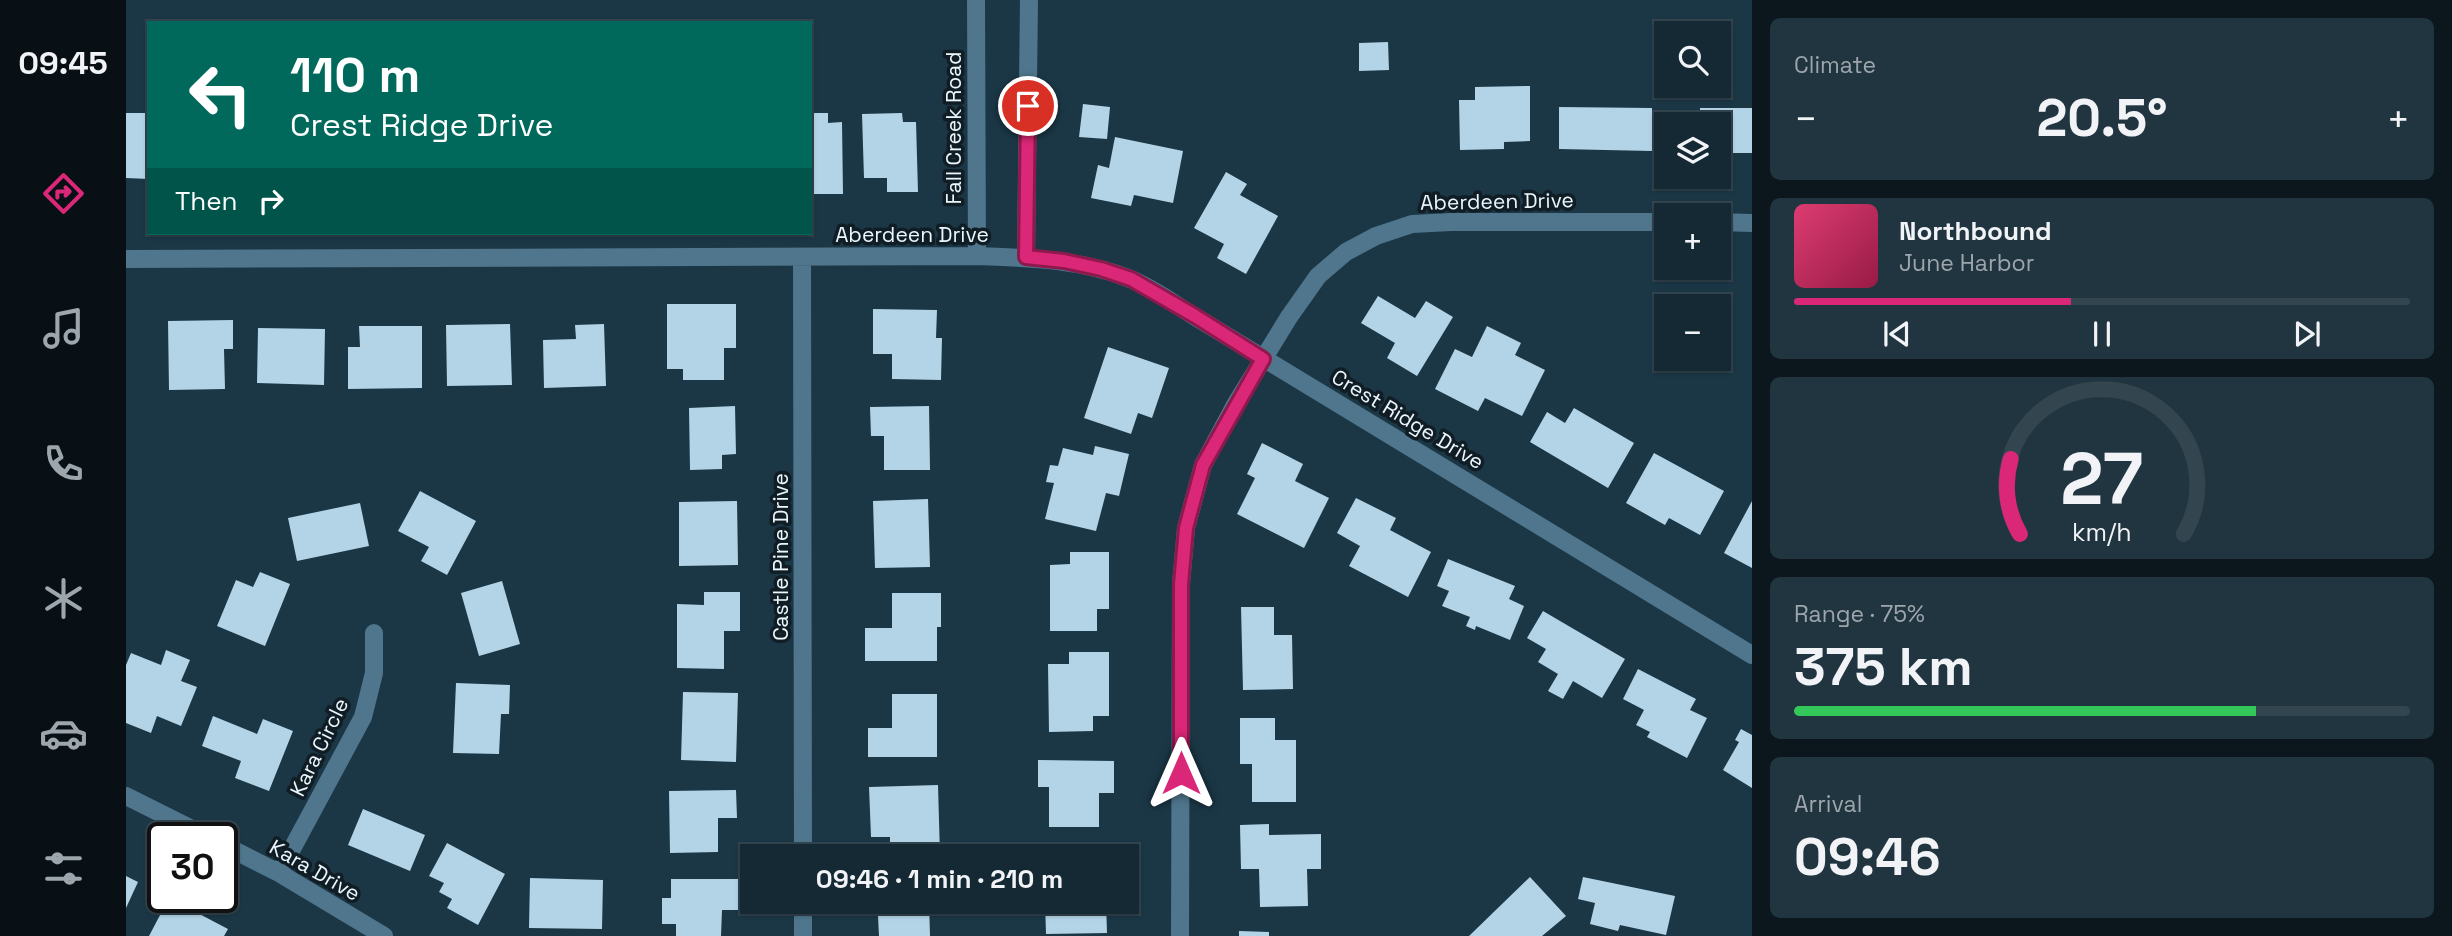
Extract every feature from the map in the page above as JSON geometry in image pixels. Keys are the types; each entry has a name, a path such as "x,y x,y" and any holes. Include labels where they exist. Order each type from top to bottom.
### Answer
{"street":[{"name":"Fall Creek Road","path":"976,0 977,256"},
{"path":"1026,257 1029,0"},
{"name":"Aberdeen Drive","path":"1263,359 1318,276 1346,252 1376,236 1412,224 1451,222 1654,222"},
{"path":"1731,222 1752,223"},
{"name":"Aberdeen Drive","path":"126,259 1026,257"},
{"name":"Crest Ridge Drive","path":"1026,257 1089,266 1131,279 1752,655"},
{"name":"Castle Pine Drive","path":"802,258 803,844"},
{"path":"1180,936 1181,584 1186,528 1203,465 1263,359"},
{"name":"Kara Circle","path":"279,873 363,717 374,673 374,633"},
{"path":"126,796 178,822"},
{"name":"Kara Drive","path":"238,852 279,873 384,936"},
{"path":"803,914 803,936"}],"building":[{"path":"1388,42 1389,70 1359,71 1359,43"},
{"path":"1530,86 1530,141 1504,142 1504,149 1460,150 1459,100 1475,100 1475,87"},
{"path":"1083,104 1110,107 1107,139 1079,137"},
{"path":"1559,107 1652,108 1652,151 1559,149"},
{"path":"1700,108 1752,108 1752,153 1731,153 1731,112 1700,112"},
{"path":"126,113 147,113 147,179 126,178"},
{"path":"812,113 828,113 828,123 842,122 843,194 812,194"},
{"path":"902,113 903,122 916,122 918,192 887,192 887,178 864,178 862,114"},
{"path":"1115,137 1183,151 1173,203 1134,195 1131,206 1091,198 1098,165 1109,168"},
{"path":"1226,172 1247,184 1240,195 1278,216 1246,274 1217,258 1224,244 1194,228"},
{"path":"1378,296 1415,318 1426,301 1453,317 1417,376 1387,358 1395,343 1361,323"},
{"path":"667,304 736,304 736,348 724,348 724,380 683,380 683,369 667,369"},
{"path":"873,309 937,310 936,338 942,338 941,380 892,379 892,354 873,354"},
{"path":"233,320 233,349 224,349 225,389 169,390 168,321"},
{"path":"510,324 512,385 447,386 446,325"},
{"path":"604,324 606,386 544,388 543,340 576,339 575,325"},
{"path":"359,326 422,326 422,388 348,389 348,347 360,347"},
{"path":"1487,326 1521,343 1515,355 1545,370 1522,416 1485,398 1478,411 1435,389 1455,349 1472,357"},
{"path":"258,328 325,329 324,385 257,383"},
{"path":"1108,347 1169,368 1152,418 1138,413 1131,434 1084,418"},
{"path":"735,406 736,454 722,455 722,469 690,470 689,408"},
{"path":"929,406 930,470 884,470 884,436 871,436 870,407"},
{"path":"1574,408 1634,443 1608,488 1530,442 1547,412 1565,423"},
{"path":"1262,443 1303,464 1295,481 1329,498 1304,548 1237,514 1255,478 1247,474"},
{"path":"1095,446 1129,454 1119,496 1106,493 1096,531 1045,519 1054,483 1046,482 1050,465 1058,466 1063,448 1093,455"},
{"path":"1654,453 1724,491 1700,535 1669,518 1665,525 1626,503"},
{"path":"420,491 476,521 447,575 421,561 429,547 398,531"},
{"path":"1356,498 1396,518 1390,530 1431,552 1408,597 1349,566 1360,546 1337,533"},
{"path":"928,499 930,567 875,568 873,501"},
{"path":"737,501 738,565 679,566 679,502"},
{"path":"1752,501 1752,568 1724,553"},
{"path":"360,503 369,546 297,561 288,518"},
{"path":"1070,552 1109,552 1109,609 1097,609 1097,631 1050,631 1050,565 1070,564"},
{"path":"1448,559 1515,586 1509,599 1524,606 1510,640 1476,626 1475,630 1466,626 1470,617 1442,606 1449,591 1437,586"},
{"path":"260,572 290,584 265,646 217,626 236,580 253,587"},
{"path":"502,581 520,644 479,656 461,593"},
{"path":"704,592 740,592 740,631 724,631 724,669 677,668 677,604 704,605"},
{"path":"892,593 941,593 937,661 865,661 865,628 892,628"},
{"path":"1241,607 1274,607 1274,635 1292,635 1293,689 1243,690"},
{"path":"1543,611 1625,659 1602,698 1573,681 1563,699 1548,691 1558,674 1538,662 1546,649 1527,638"},
{"path":"166,650 190,660 181,681 197,687 181,726 157,716 151,733 126,723 126,665 131,653 161,665"},
{"path":"1069,652 1109,652 1109,716 1093,716 1093,731 1049,732 1048,664 1069,664"},
{"path":"1638,669 1696,699 1690,710 1707,718 1687,758 1647,737 1650,732 1636,725 1644,710 1623,699"},
{"path":"456,683 510,685 509,714 501,714 499,754 453,753"},
{"path":"683,692 738,693 736,762 681,760"},
{"path":"892,694 937,694 937,757 868,757 868,728 892,728"},
{"path":"213,716 257,734 263,719 293,731 269,791 235,778 241,761 202,746"},
{"path":"1240,718 1275,718 1275,740 1296,740 1296,802 1252,802 1252,764 1240,764"},
{"path":"1741,729 1752,735 1752,788 1723,770 1739,742 1735,740"},
{"path":"1038,760 1114,761 1114,793 1099,793 1099,827 1049,827 1049,787 1038,787"},
{"path":"938,785 940,844 890,844 890,837 871,837 869,787"},
{"path":"736,790 737,818 718,818 718,852 670,853 669,791"},
{"path":"363,809 425,835 410,871 348,845"},
{"path":"1269,824 1269,835 1321,834 1321,869 1307,869 1308,906 1260,907 1259,869 1241,869 1240,825"},
{"path":"447,843 505,874 478,925 447,908 452,899 439,892 444,883 429,876"},
{"path":"126,876 138,882 126,908"},
{"path":"1530,877 1566,916 1542,936 1469,936"},
{"path":"1583,877 1675,896 1666,935 1620,925 1618,931 1590,924 1595,903 1578,899"},
{"path":"530,878 603,880 602,929 529,928"},
{"path":"671,879 738,879 738,910 722,910 721,936 676,936 676,924 662,924 662,898 671,898"},
{"path":"161,913 198,913 228,929 224,936 149,936"},
{"path":"929,914 930,936 879,936 878,916 872,916"},
{"path":"1045,914 1106,914 1107,933 1046,934"},
{"path":"1239,931 1269,932 1269,936 1239,936"}],"route":[{"path":"1028,106 1026,257 1064,261 1131,279 1263,359 1203,465 1186,528 1181,584 1181,773"}]}
